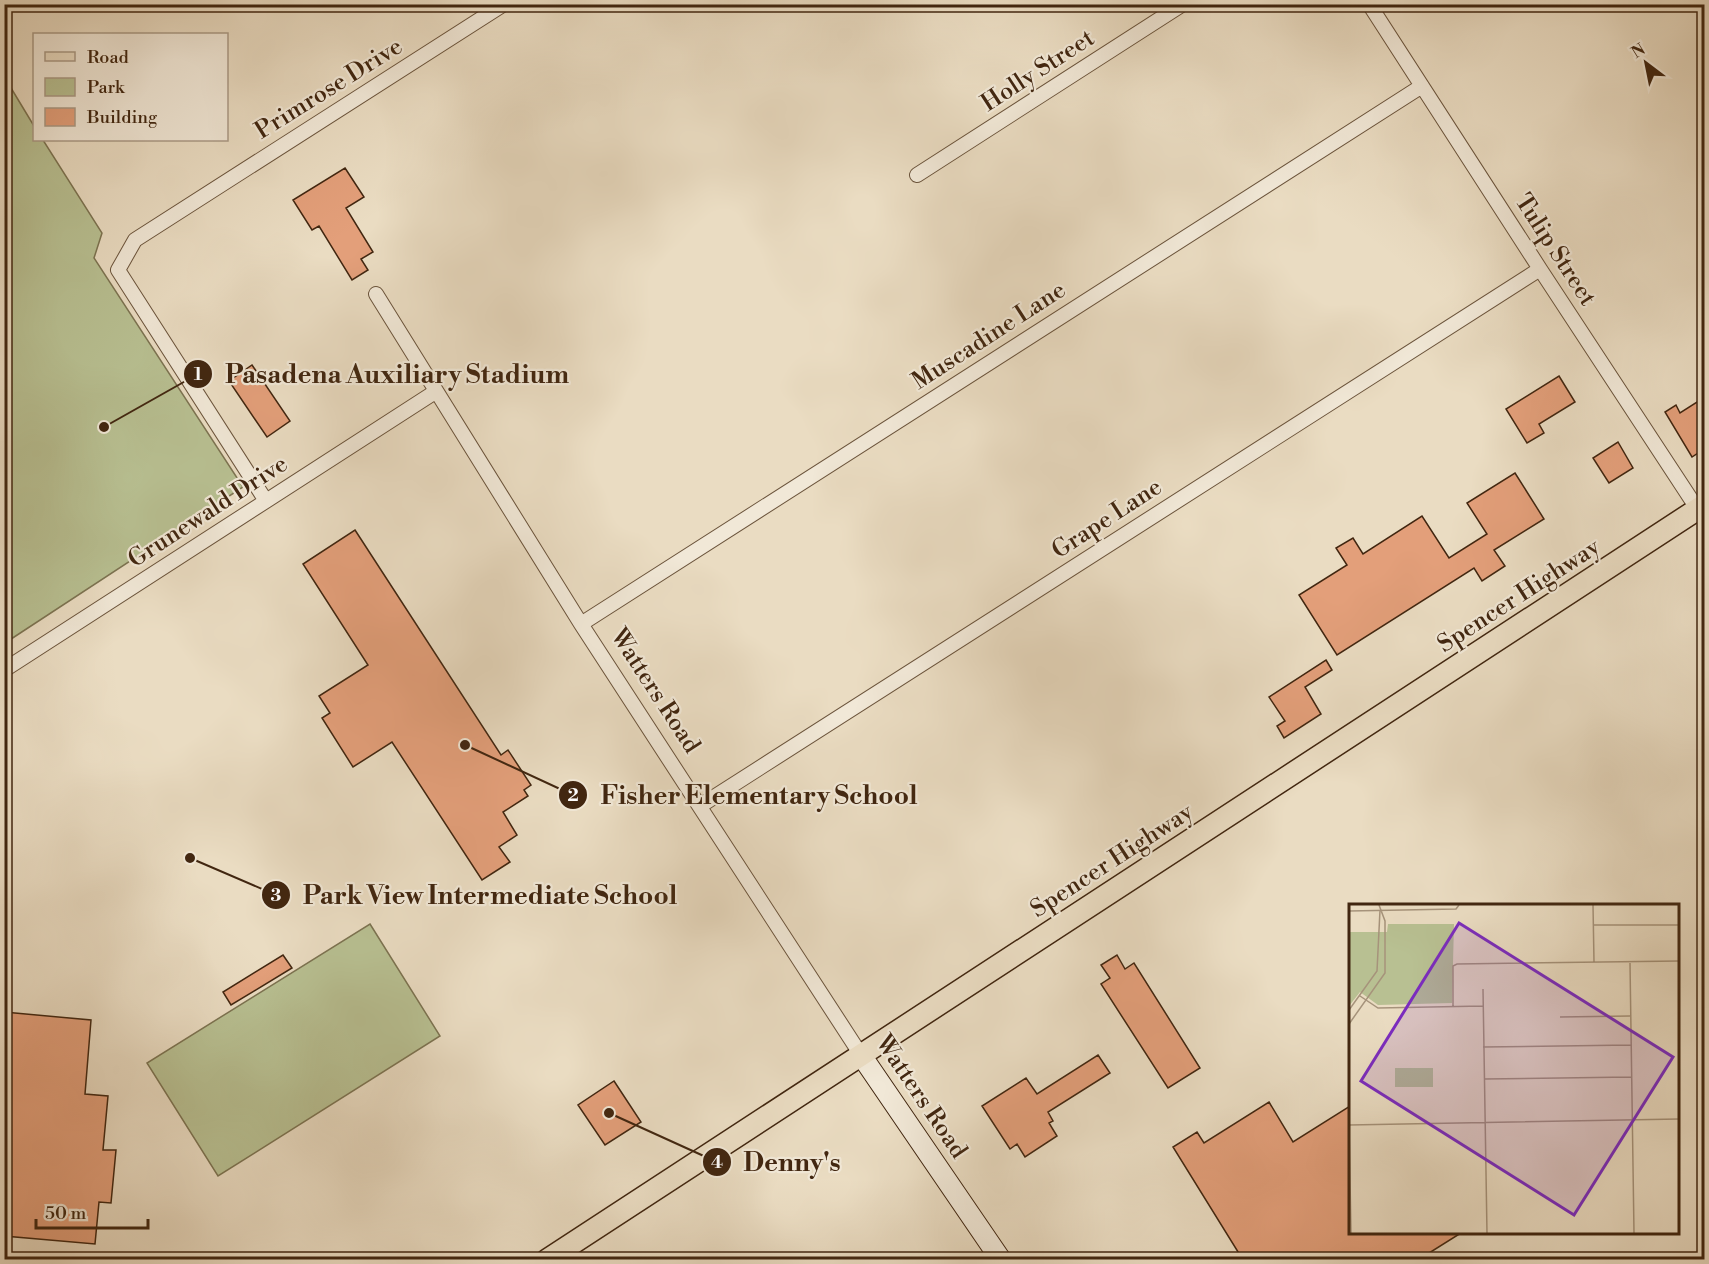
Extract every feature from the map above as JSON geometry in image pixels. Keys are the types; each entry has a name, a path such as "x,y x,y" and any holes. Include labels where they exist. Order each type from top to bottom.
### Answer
{"main road":[{"name":"Spencer Highway","path":"547,1260 1702,511"}],"street":[{"name":"Primrose Drive","path":"266,501 118,270 135,240 504,4"},
{"name":"Holly Street","path":"916,175 1183,4"},
{"name":"Tulip Street","path":"1369,4 1540,269 1702,511"},
{"name":"Muscadine Lane","path":"581,624 1422,86"},
{"name":"Grape Lane","path":"700,806 1540,269"},
{"name":"Watters Road","path":"376,294 581,624 861,1055 1002,1260"},
{"name":"Grunewald Drive","path":"4,670 435,392"}],"green space":[{"path":"5,78 33,124 33,141 44,141 102,233 94,258 243,487 5,643"},
{"path":"370,924 440,1036 218,1176 147,1063"}],"building":[{"path":"345,168 364,197 346,208 373,252 361,259 368,270 352,280 319,226 312,230 293,200"},
{"path":"252,365 290,421 267,437 229,381"},
{"path":"1559,376 1575,402 1539,424 1544,433 1527,443 1506,409"},
{"path":"1697,402 1704,414 1704,449 1692,457 1665,412 1676,405 1680,413"},
{"path":"1618,442 1633,468 1609,483 1593,458"},
{"path":"1515,473 1544,519 1494,550 1505,566 1482,581 1474,568 1337,655 1299,595 1347,565 1336,548 1353,538 1363,554 1422,516 1449,558 1487,534 1467,503"},
{"path":"355,530 501,755 508,750 531,785 524,790 528,796 503,812 517,835 499,847 510,862 482,880 392,742 353,767 322,718 330,713 319,696 368,665 303,564"},
{"path":"1326,660 1332,670 1305,687 1321,714 1284,738 1277,726 1285,721 1269,697"},
{"path":"283,955 292,968 231,1005 223,992"},
{"path":"1117,955 1125,969 1134,963 1200,1068 1168,1088 1101,984 1110,978 1101,965"},
{"path":"4,1012 91,1020 85,1094 108,1096 103,1150 116,1150 111,1203 99,1202 95,1244 4,1236"},
{"path":"1098,1055 1110,1073 1048,1112 1053,1121 1049,1123 1057,1136 1025,1157 1017,1144 1010,1149 982,1106 1026,1078 1037,1094"},
{"path":"614,1081 641,1122 605,1145 578,1105"},
{"path":"1269,1102 1293,1142 1349,1107 1349,1234 1459,1234 1418,1260 1243,1260 1173,1147 1197,1132 1204,1143"}],"place":[{"name":"Pasadena Auxiliary Stadium","path":"104,427"},
{"name":"Fisher Elementary School","path":"465,745"},
{"name":"Park View Intermediate School","path":"190,858"},
{"name":"Denny's","path":"609,1113"}]}
